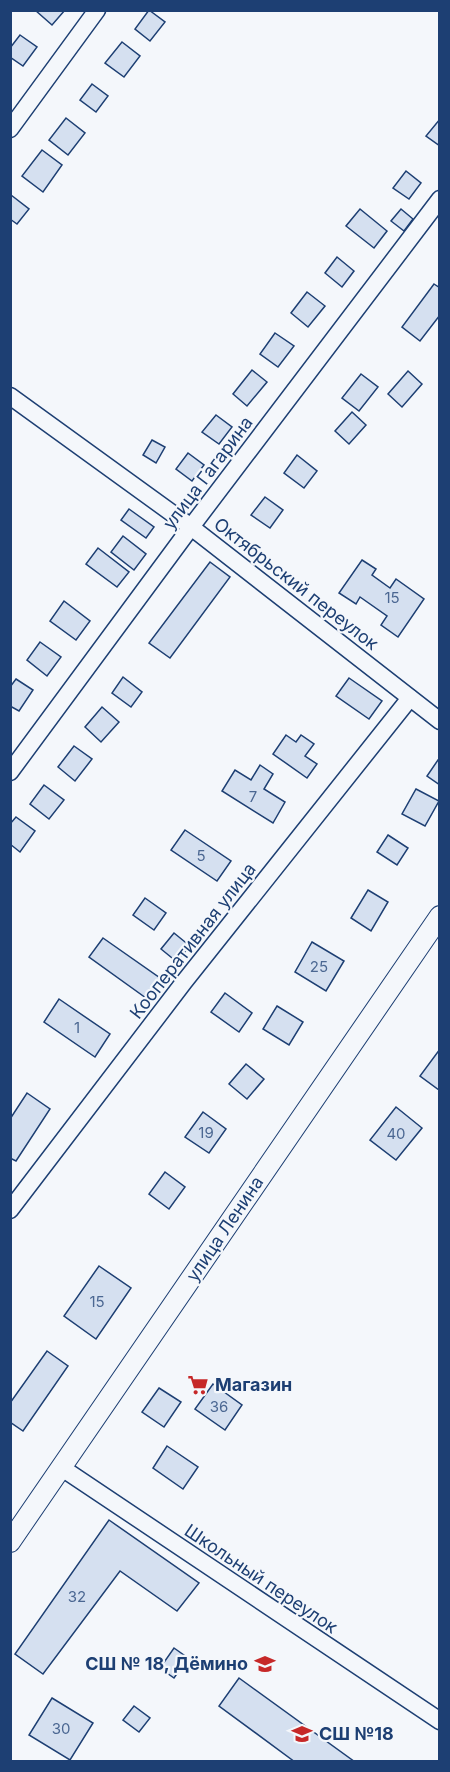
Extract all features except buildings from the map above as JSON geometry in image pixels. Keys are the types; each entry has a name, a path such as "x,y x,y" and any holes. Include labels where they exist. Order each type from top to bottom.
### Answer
{"street":[{"path":"10,129 97,10"},
{"name":"улица Гагарина","path":"10,772 191,527 440,199"},
{"name":"Октябрьский переулок","path":"10,396 191,527 440,721"},
{"name":"Кооперативная улица","path":"10,1210 184,982 410,698"},
{"name":"улица Ленина","path":"10,1542 440,916"},
{"name":"Школьный переулок","path":"62,1468 440,1721"}],"place":[{"name":"Магазин","path":"198,1385"},
{"name":"СШ № 18, Дёмино","path":"265,1664"},
{"name":"СШ №18","path":"302,1734"}]}
